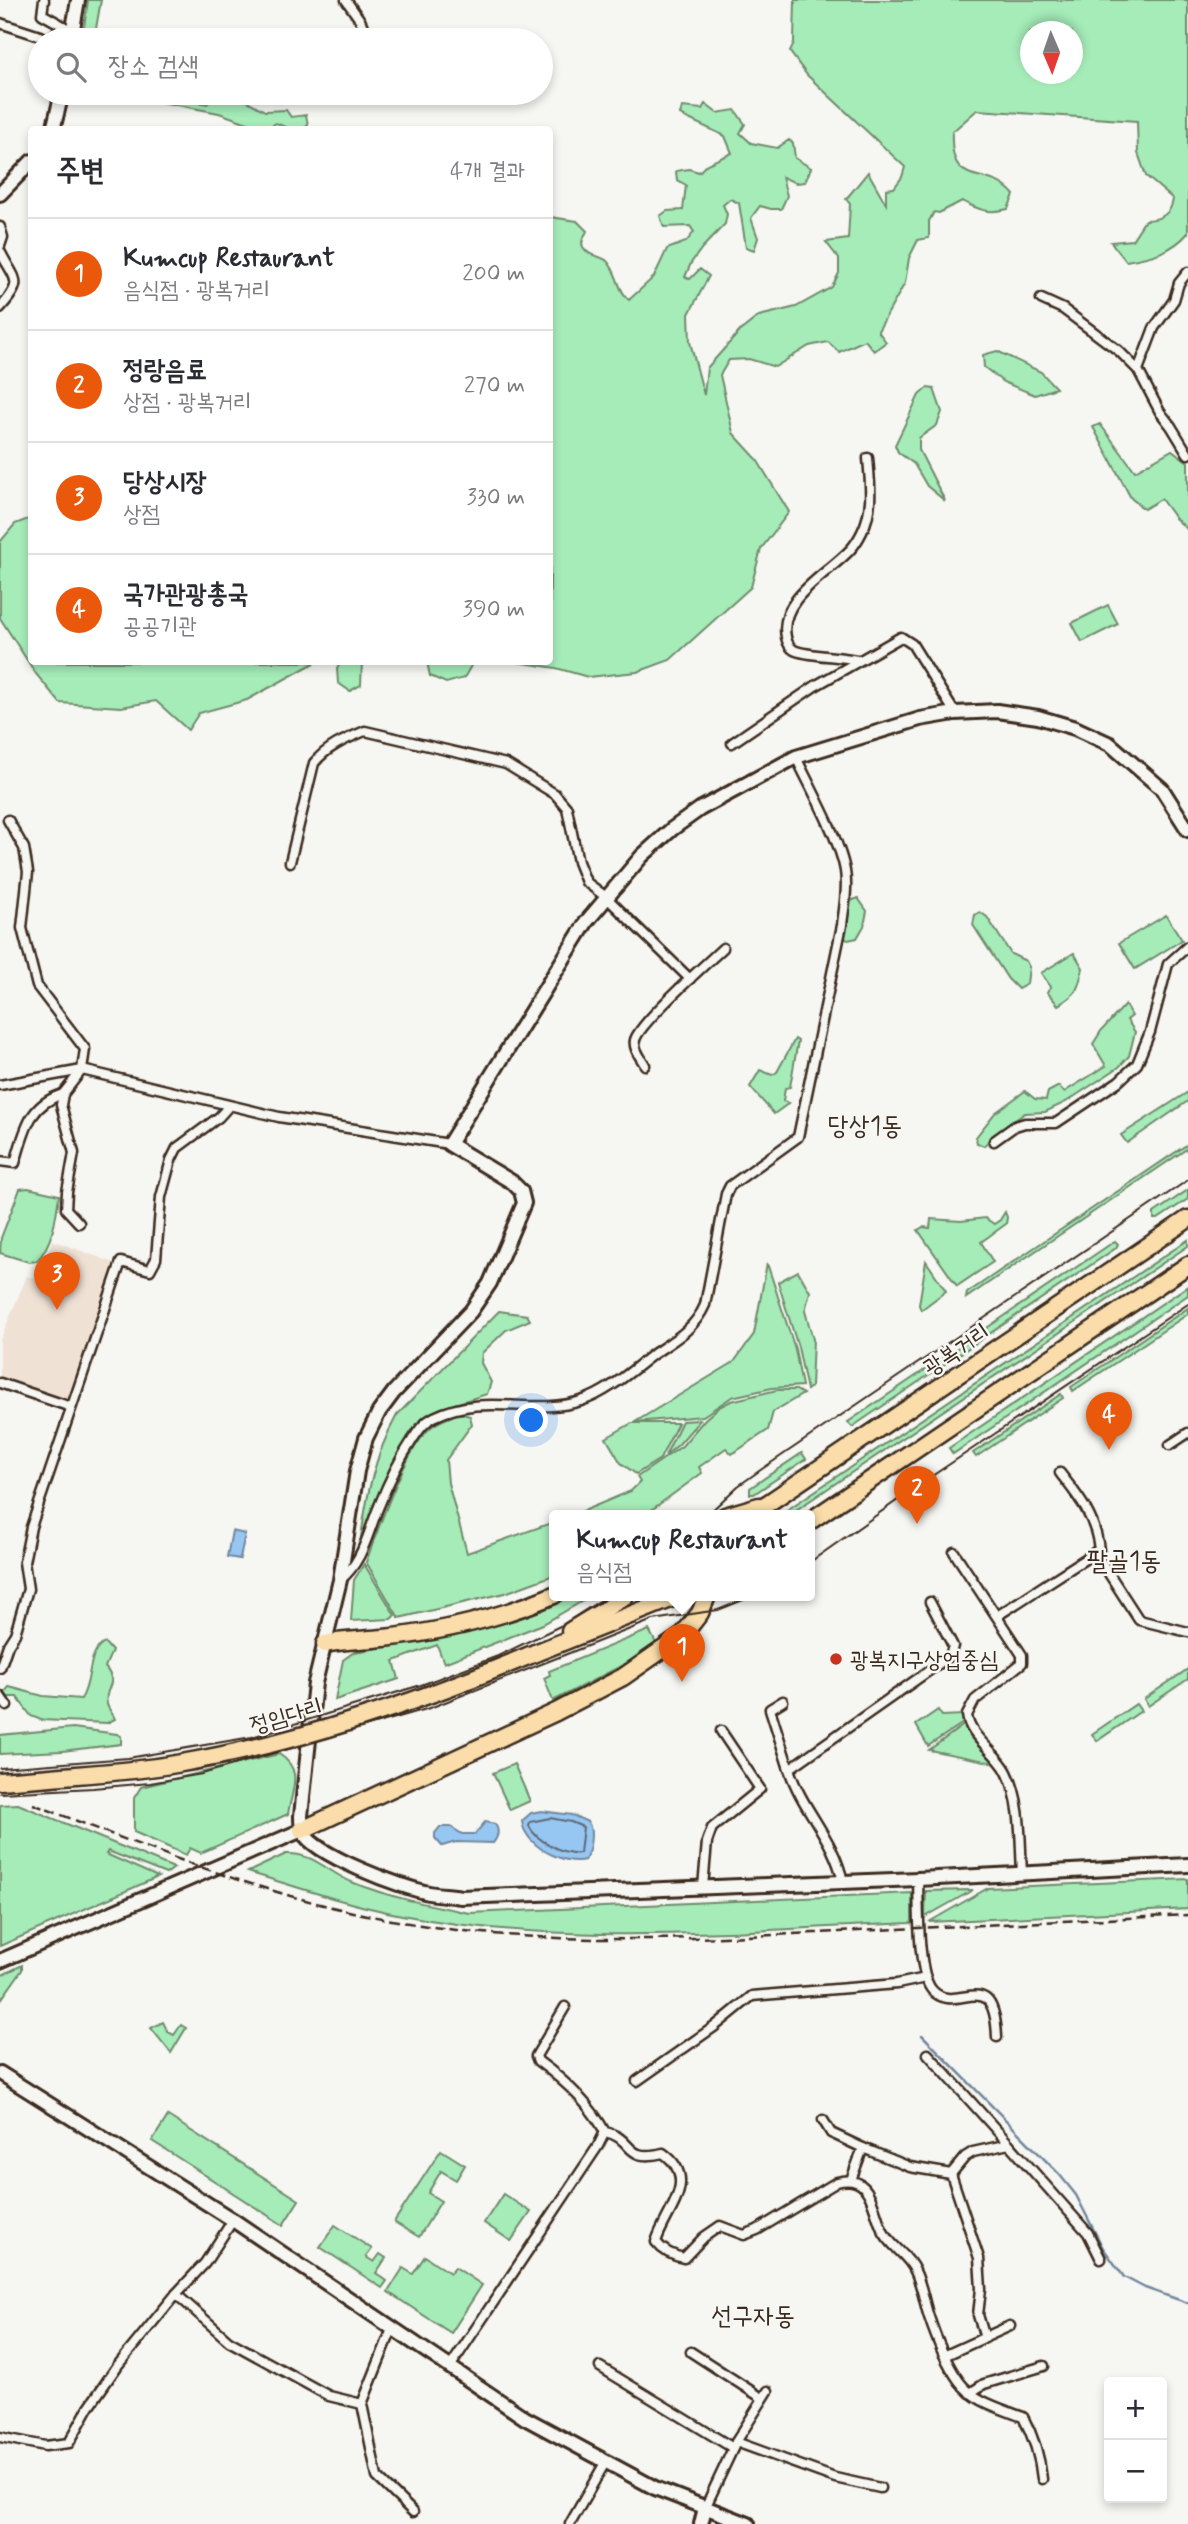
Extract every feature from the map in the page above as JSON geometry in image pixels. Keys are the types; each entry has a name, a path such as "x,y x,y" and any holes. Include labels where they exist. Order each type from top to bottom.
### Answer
{"highway":[{"name":"광복거리","path":"758,1510 1188,1219"},
{"path":"815,1518 1188,1265"},
{"path":"747,1510 765,1505"},
{"path":"325,1644 433,1630 480,1619 549,1597"},
{"path":"536,1653 617,1601"},
{"path":"536,1653 666,1601"},
{"path":"302,1830 556,1712 623,1677 682,1636 699,1614 705,1601"},
{"name":"정임다리","path":"0,1781 174,1765 237,1753 426,1697 536,1653"}],"street":[{"path":"44,0 42,14 63,28"},
{"path":"70,28 78,0"},
{"path":"346,0 364,28"},
{"path":"0,23 28,32"},
{"path":"54,126 59,105"},
{"path":"0,194 28,165"},
{"path":"0,228 4,237 0,246"},
{"path":"0,251 14,274 16,283 14,293 0,308"},
{"path":"1138,370 1154,328 1174,300 1179,284 1188,272"},
{"path":"1041,299 1063,309 1119,351 1138,370 1160,412 1188,454"},
{"path":"857,660 804,654 793,650 785,633 786,619 792,605 851,549 862,532 870,505 868,458"},
{"path":"732,743 815,686 901,637 912,644 955,713"},
{"path":"449,1144 587,921 642,856 672,829 733,790 796,757 920,719 955,713 997,711 1038,717 1075,728 1110,744 1161,789 1188,830"},
{"path":"290,862 314,763 324,752 365,731 506,764 555,793 567,808 578,862 586,882 606,897 690,979"},
{"path":"340,1580 351,1572 391,1476 424,1423 468,1405 560,1405 582,1401 601,1392 698,1320 705,1305 726,1194 730,1186 797,1137 842,925 846,896 845,871 831,833 796,757"},
{"path":"8,820 24,848 28,872 22,928 37,986 85,1049 82,1070 63,1094 61,1105 74,1153 66,1209 79,1223"},
{"path":"994,1142 1014,1126 1025,1123 1056,1123 1119,1081 1137,1064 1150,1032 1168,964 1188,946"},
{"path":"645,1065 635,1048 635,1039 651,1019 723,948"},
{"path":"0,1085 82,1070 228,1107 449,1144 512,1182 521,1191 524,1203 490,1283 471,1311 394,1392 379,1412 366,1438 357,1471 340,1580 315,1683 302,1830 312,1844 384,1879 427,1893 461,1897 918,1879 1188,1865"},
{"path":"0,1161 15,1163 27,1129 40,1104 48,1098 63,1094"},
{"path":"0,1668 15,1634 28,1590 24,1562 31,1527 121,1262 150,1270 156,1259 161,1197 171,1160 177,1148 219,1117 228,1107"},
{"path":"0,1383 71,1407"},
{"path":"1170,1445 1188,1433"},
{"path":"998,1616 1099,1550 1097,1532 1082,1502 1060,1473"},
{"path":"954,1552 1022,1655 1022,1663 975,1700 967,1715 971,1727 1007,1771 1014,1790 1022,1873"},
{"path":"1095,1552 1139,1620 1188,1632"},
{"path":"789,1769 950,1656 953,1646 930,1602"},
{"path":"0,1696 7,1706"},
{"path":"783,1701 770,1709 793,1784 836,1855 843,1882"},
{"path":"703,1887 707,1842 712,1828 760,1789 721,1731"},
{"path":"4,1958 302,1830"},
{"path":"918,1879 919,1928 926,1978 936,1994 951,1998 974,1996 988,1999 996,2016 997,2037"},
{"path":"637,2081 752,1996 890,1985 926,1978"},
{"path":"565,2007 536,2056 538,2061 568,2085 605,2132 618,2136 634,2154 642,2156 663,2153 674,2165 679,2176 678,2195 656,2242 675,2257 684,2258 704,2236 720,2226 744,2235 837,2182 851,2180 868,2192 888,2240 916,2272 929,2319 958,2380 970,2393 985,2403 1023,2417 1035,2441 1042,2479"},
{"path":"928,2054 1088,2233 1101,2259"},
{"path":"0,2073 233,2220 525,2418 655,2487 748,2524"},
{"path":"823,2120 831,2133 863,2148 910,2166 951,2174"},
{"path":"450,2367 605,2132"},
{"path":"951,2174 965,2157 973,2152 1009,2144"},
{"path":"851,2180 863,2148"},
{"path":"951,2174 979,2258 981,2289 978,2315 985,2338"},
{"path":"0,2437 45,2446 69,2442 118,2365 205,2263 233,2220"},
{"path":"176,2294 229,2341 329,2396 362,2404"},
{"path":"946,2355 1010,2326"},
{"path":"392,2329 362,2404 377,2477 413,2512"},
{"path":"691,2351 765,2395 735,2445 705,2508 701,2524"},
{"path":"970,2393 984,2384 1044,2366"},
{"path":"600,2367 735,2445 835,2478 880,2488"},
{"path":"570,2524 607,2461"}],"shaded area":[{"path":"52,1240 117,1264 69,1403 0,1380 0,1340 27,1276 38,1279"}],"green space":[{"path":"88,0 101,0 96,28 84,28"},
{"path":"795,0 1188,0 1188,233 1175,245 1160,253 1126,261 1111,242 1132,240 1145,220 1164,215 1172,204 1173,199 1146,176 1138,153 1137,121 977,110 952,132 957,163 963,170 993,180 1014,195 1008,209 984,210 962,201 939,213 934,212 929,221 929,238 918,240 909,258 905,283 878,331 886,342 874,351 865,340 839,352 828,342 809,346 775,367 749,359 729,360 720,375 733,433 756,458 789,512 761,549 751,587 670,660 637,672 588,677 536,665 553,665 553,217 577,221 587,231 582,241 583,247 588,253 607,261 629,300 654,277 667,249 686,242 694,232 690,226 664,227 660,216 667,211 683,210 686,185 677,180 676,171 689,169 699,172 707,164 732,153 725,136 680,115 682,107 702,109 705,104 717,113 735,110 745,124 740,133 751,143 777,148 789,140 793,143 795,158 811,168 805,182 796,183 782,177 787,196 781,209 760,206 751,218 758,238 754,250 746,247 739,203 730,199 723,205 727,214 725,224 702,248 685,277 690,279 700,269 709,276 689,314 690,342 704,395 707,368 740,331 759,316 796,307 832,287 839,273 839,259 826,242 848,239 850,204 846,199 868,172 886,204 886,189 894,188 902,177 905,167 807,75 790,52 794,42"},
{"path":"177,105 254,105 265,111 286,110 291,117 306,115 308,125 283,126 276,123 270,126 256,126 219,113"},
{"path":"997,351 1041,372 1056,388 1035,395 1003,382 984,367 983,355"},
{"path":"927,388 934,389 942,412 937,425 919,438 919,450 945,501 927,486 914,464 898,452 895,445 919,395"},
{"path":"1100,424 1135,471 1172,450 1188,462 1188,530 1161,499 1144,509 1131,498 1093,427"},
{"path":"28,519 28,662 0,618 0,542 15,524"},
{"path":"1108,605 1118,624 1082,642 1072,623"},
{"path":"30,665 311,665 247,700 199,713 188,730 156,701 121,707 60,703"},
{"path":"339,665 362,665 361,685 350,691 338,683"},
{"path":"428,665 471,665 464,678 446,683 430,676"},
{"path":"858,898 867,911 864,926 857,938 848,940 843,937 848,908 851,901"},
{"path":"980,912 987,917 1011,954 1026,961 1029,967 1027,984 1018,989 1008,979 973,925 975,915"},
{"path":"1166,915 1182,940 1135,969 1119,943"},
{"path":"1074,953 1083,968 1080,981 1070,998 1058,1005 1047,992 1051,987 1041,973"},
{"path":"1125,1005 1132,1016 1127,1020 1135,1032 1129,1056 1119,1067 1066,1102 1045,1112 1025,1113 993,1136 984,1146 977,1143 976,1137 995,1113 1025,1091 1035,1099 1046,1100 1048,1092 1059,1086 1064,1092 1106,1066 1093,1044"},
{"path":"795,1039 798,1041 790,1087 785,1088 783,1101 789,1103 774,1114 750,1087 760,1070 772,1075 777,1072"},
{"path":"1188,1092 1188,1101 1127,1143 1121,1135"},
{"path":"1188,1144 1188,1148 966,1298 967,1293"},
{"path":"28,1188 59,1195 47,1246 37,1261 29,1262 0,1253 1,1238 20,1189"},
{"path":"1188,1190 1188,1199 1154,1219 1154,1213"},
{"path":"1005,1212 1006,1224 981,1242 993,1262 957,1286 918,1230 923,1227 930,1228 931,1219 961,1221 985,1218 994,1224"},
{"path":"1188,1240 1188,1246 796,1510 787,1510"},
{"path":"1115,1241 1118,1244 1116,1248 852,1427 848,1422"},
{"path":"926,1261 946,1291 921,1310 919,1305"},
{"path":"767,1263 795,1349 802,1386 772,1388 732,1397 703,1416 635,1422 734,1362 754,1334"},
{"path":"798,1271 810,1292 805,1311 813,1339 811,1387 807,1390 798,1347 778,1282"},
{"path":"1188,1286 1188,1295 953,1454 949,1448"},
{"path":"1188,1308 1188,1314 1073,1391 1071,1387"},
{"path":"499,1311 527,1315 530,1320 506,1330 482,1353 481,1363 491,1382 487,1394 442,1408 425,1417 415,1428 384,1481 362,1546 360,1544 372,1478 382,1447 397,1415"},
{"path":"777,1390 796,1390 803,1394 773,1412 768,1430 732,1454 726,1448 699,1467 702,1473 651,1510 585,1510 631,1491 640,1482 637,1477 682,1446 705,1419 731,1401"},
{"path":"1061,1394 1063,1398 976,1457 973,1453"},
{"path":"459,1413 470,1416 472,1424 446,1460 448,1483 467,1553 549,1524 549,1577 505,1593 399,1618 366,1562 404,1468 424,1435 443,1420"},
{"path":"700,1420 679,1444 665,1456 682,1421"},
{"path":"632,1423 678,1423 660,1459 636,1474 621,1463 606,1438"},
{"path":"802,1453 806,1459 754,1494 750,1494 750,1488"},
{"path":"364,1564 395,1615 391,1619 351,1621 354,1580"},
{"path":"555,1601 582,1601 543,1624 444,1663 437,1645 394,1661 399,1679 335,1700 343,1660 354,1652 437,1639 514,1619"},
{"path":"649,1630 658,1647 553,1701 544,1678 550,1675 549,1671"},
{"path":"105,1643 112,1651 105,1667 111,1678 106,1698 108,1708 115,1719 107,1723 41,1720 31,1716 17,1697 8,1697 5,1692 9,1687 43,1696 81,1699 92,1659 99,1647"},
{"path":"1188,1669 1188,1679 1148,1706 1144,1699"},
{"path":"1136,1704 1141,1711 1097,1741 1092,1734"},
{"path":"938,1710 942,1716 963,1715 963,1723 928,1746 916,1725"},
{"path":"965,1724 967,1729 995,1763 929,1750"},
{"path":"73,1728 117,1734 121,1736 121,1744 62,1751 0,1754 0,1735"},
{"path":"279,1754 287,1760 294,1773 294,1788 288,1814 201,1853 190,1848 186,1855 134,1832 134,1798 141,1787"},
{"path":"514,1764 530,1801 510,1810 493,1773"},
{"path":"18,1804 174,1868 166,1874 108,1851 106,1854 158,1877 0,1946 0,1805"},
{"path":"286,1854 305,1856 345,1879 382,1893 470,1913 912,1893 912,1923 656,1934 528,1931 465,1925 363,1906 248,1872"},
{"path":"1188,1879 1188,1909 929,1922 988,1888"},
{"path":"973,1890 925,1917 926,1891"},
{"path":"22,1965 22,1970 0,2001 0,1976"},
{"path":"163,2022 168,2032 174,2035 181,2025 186,2028 171,2053 151,2028"},
{"path":"168,2116 299,2200 283,2225 152,2141"},
{"path":"441,2150 465,2165 456,2180 441,2171 428,2193 441,2201 419,2237 394,2222"},
{"path":"503,2194 531,2212 511,2241 484,2223"},
{"path":"335,2225 372,2249 366,2257 374,2262 380,2254 386,2258 376,2273 387,2281 382,2288 320,2247"},
{"path":"425,2256 450,2273 455,2267 482,2285 451,2333 388,2292 403,2268 413,2274"}],"water":[{"path":"232,1531 245,1534 240,1559 227,1557"},
{"path":"541,1811 572,1815 588,1822 591,1841 585,1860 556,1857 530,1838 522,1821 531,1813"},
{"path":"485,1822 495,1824 498,1829 493,1843 456,1842 442,1846 435,1838 440,1827 451,1827 462,1834 475,1834"}],"waterway":[{"path":"922,2035 1059,2174 1076,2195 1103,2248 1124,2277 1145,2288 1188,2303"}],"tram line":[{"path":"712,1510 738,1486 762,1469 1188,1180"},
{"path":"815,1558 929,1478 1188,1304"},
{"path":"0,1768 128,1758 252,1737 421,1685 498,1656 560,1626 602,1601"},
{"path":"0,1793 150,1783 202,1774 430,1708 653,1620 718,1610 740,1601"}],"railway":[{"path":"33,1804 176,1858 272,1890 370,1916 470,1932 569,1938 668,1939 1188,1915"}],"place":[{"name":"당상시장","path":"57,1310"},
{"name":"국가관광총국","path":"1109,1450"},
{"name":"정랑음료","path":"917,1524"},
{"name":"광복지구상업중심","path":"836,1659"},
{"name":"Kumcup Restaurant","path":"682,1682"}],"district":[{"name":"당상1동","path":"865,1125"},
{"name":"팔골1동","path":"1124,1560"},
{"name":"선구자동","path":"753,2315"}]}
